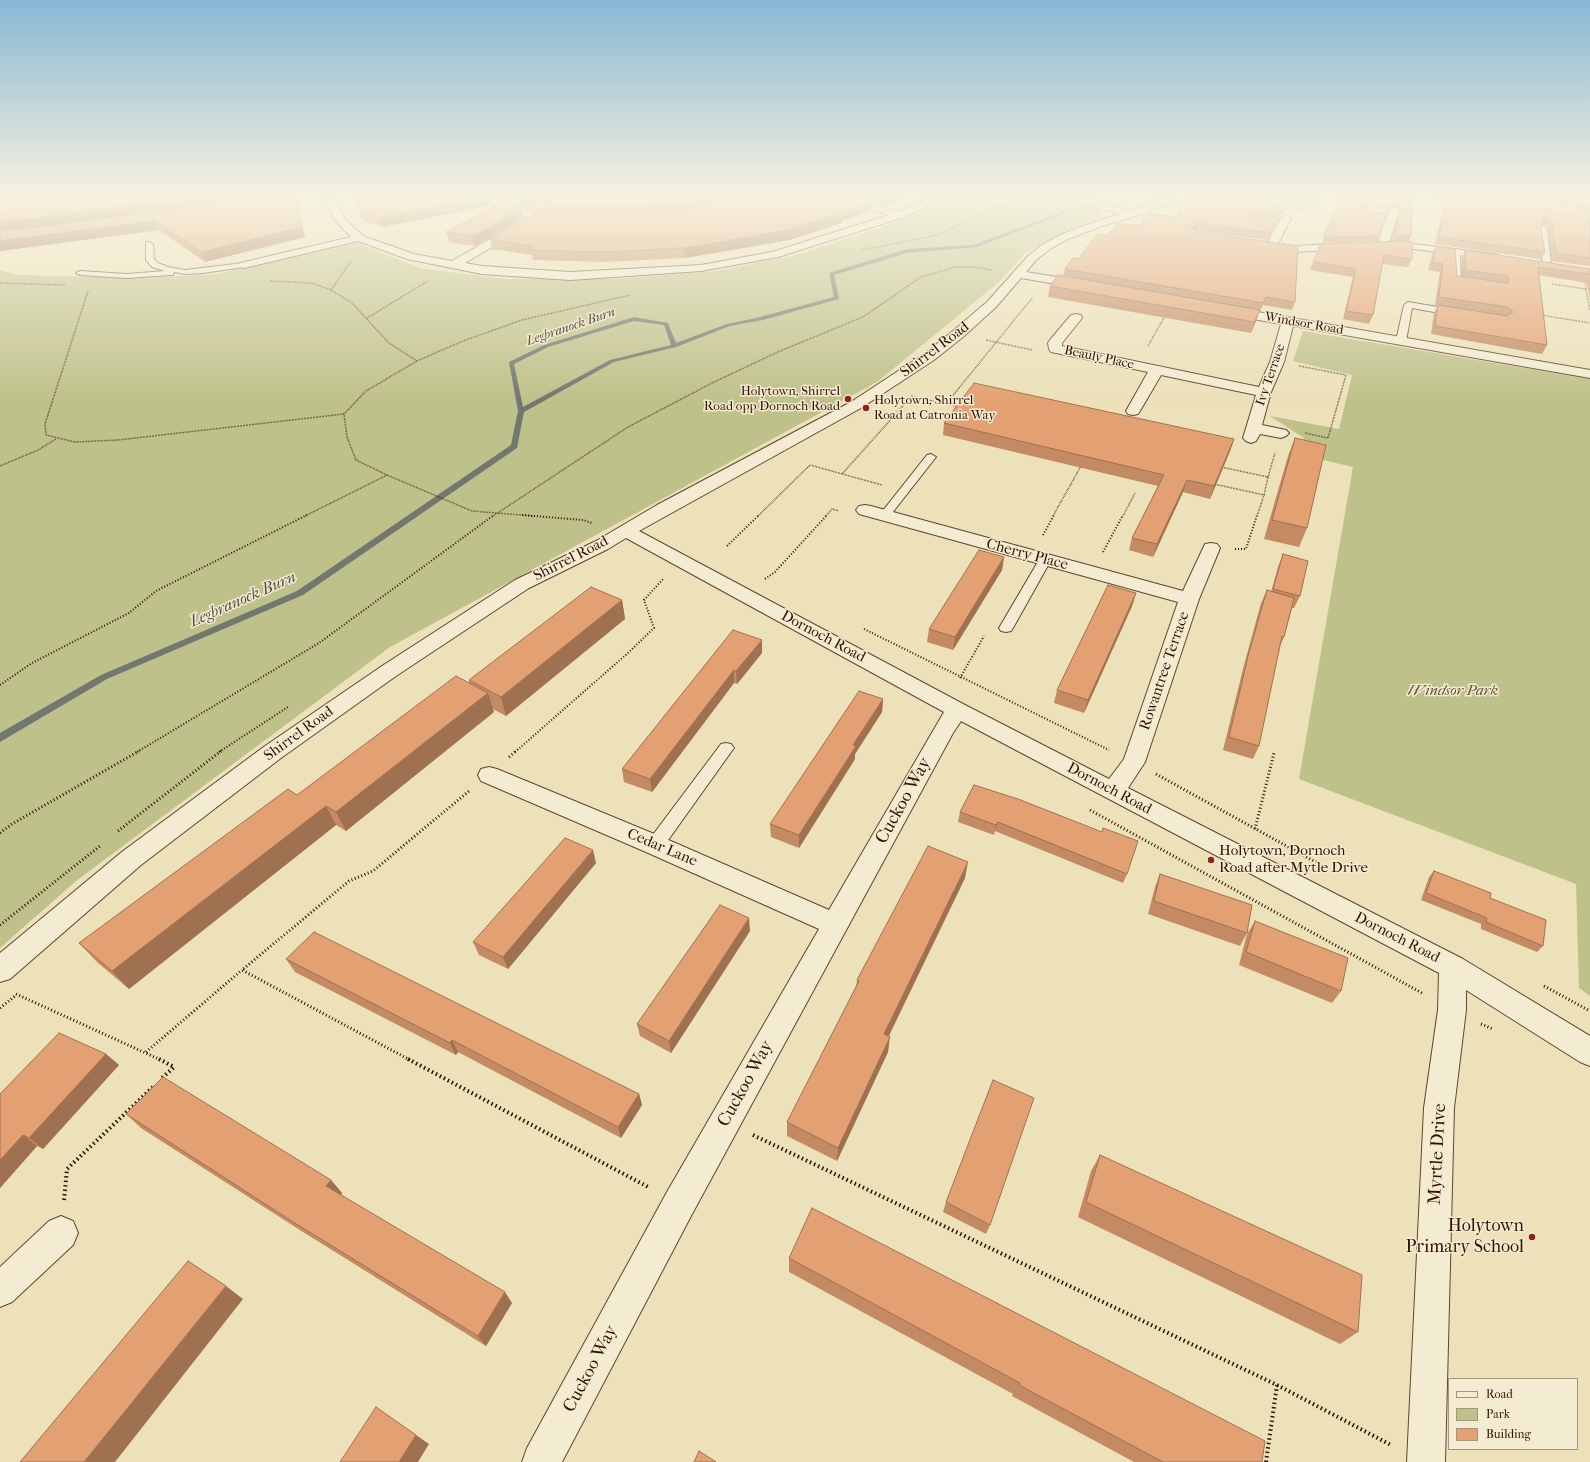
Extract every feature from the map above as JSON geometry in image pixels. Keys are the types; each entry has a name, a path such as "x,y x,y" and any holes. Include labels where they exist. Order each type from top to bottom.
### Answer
{"street":[{"path":"455,265 482,270 570,276 701,268 717,265"},
{"name":"Shirrel Road","path":"0,970 132,858 273,752 389,671 522,584 602,544 856,405 923,361 992,304 1026,265"},
{"path":"1543,265 1584,271"},
{"path":"1018,274 1097,288"},
{"name":"Windsor Road","path":"1219,309 1590,374"},
{"name":"Beauly Place","path":"1076,318 1055,343 1056,349 1156,371 1264,392"},
{"name":"Ivy Terrace","path":"1281,434 1252,433 1264,392 1277,362 1288,322"},
{"name":"Beauly Place","path":"1133,410 1156,371"},
{"name":"Cherry Place","path":"865,510 1189,599"},
{"name":"Dornoch Road","path":"626,531 868,660 957,710 1453,967 1590,1052"},
{"name":"Rowantree Terrace","path":"1113,791 1134,762 1189,599 1211,548"},
{"name":"Cuckoo Way","path":"541,1462 679,1204 726,1122 834,924 944,729 957,710"},
{"name":"Cedar Lane","path":"489,775 655,845 834,924"},
{"name":"Myrtle Drive","path":"1426,1462 1439,1108 1452,1010 1453,967"},
{"path":"0,1290 61,1232"}],"lane":[{"path":"156,265 186,272"},
{"path":"80,273 127,276 203,271 242,265"},
{"path":"1456,265 1457,281 1479,284"},
{"path":"1401,341 1408,305 1466,314"},
{"path":"885,516 931,457"},
{"path":"1006,628 1045,560"},
{"path":"655,845 726,748"}],"path":[{"path":"331,290 346,265"},
{"path":"367,318 454,265"},
{"path":"0,833 12,824 105,771 319,643 497,513 628,427 712,383 780,351 863,317 922,277 956,267 974,267 1018,274"},
{"path":"1584,271 1590,311"},
{"path":"266,281 288,280 312,283 331,290 352,303 389,343 417,361"},
{"path":"0,283 66,284"},
{"path":"1548,283 1586,289"},
{"path":"90,285 45,424 46,435 57,439 75,442 118,440 344,414 366,391 417,361 463,341 522,320 636,293"},
{"path":"946,404 1036,293"},
{"path":"1137,366 1166,314"},
{"path":"1537,315 1590,323"},
{"path":"1211,548 1246,549 1264,495 1281,434 1286,430 1328,438 1346,375 1277,362"},
{"path":"906,395 961,408"},
{"path":"842,474 912,397"},
{"path":"344,414 347,437 356,460 387,475 472,511 582,520 626,531"},
{"path":"0,466 38,450 57,439"},
{"path":"1042,537 1084,461"},
{"path":"727,546 810,465 903,491"},
{"path":"1221,467 1268,477"},
{"path":"0,685 32,663 129,613 156,591 387,475"},
{"path":"1210,483 1264,495"},
{"path":"1092,572 1135,493"},
{"path":"772,583 764,580 775,572 832,509 857,515 865,510"},
{"path":"146,1052 349,881 373,871 489,775 628,653 654,628 644,600 666,576 684,563"},
{"path":"862,629 1134,762"},
{"path":"1255,828 1274,754"},
{"path":"242,970 679,1204"},
{"path":"0,1008 18,995 23,989"},
{"path":"12,992 146,1052 174,1067 67,1169 61,1232"},
{"path":"726,1122 1277,1385 1396,1447"},
{"path":"1266,1462 1277,1385"}],"green space":[{"path":"257,265 413,265 420,268 504,279 614,279 716,271 745,265 1014,265 999,282 877,382 390,647 76,881 0,948 0,270 19,275 141,278 217,274"},
{"name":"Windsor Park","path":"1303,331 1590,379 1590,996 1579,988 1576,884 1299,779 1353,467 1298,454 1304,438 1270,416 1339,429 1352,375 1293,361"}],"building":[{"path":"1068,265 1297,265 1295,302 1266,297 1263,303 1065,269"},
{"path":"1333,265 1382,265 1373,315 1346,311 1356,269"},
{"path":"1443,265 1456,265 1457,276 1507,283 1509,281 1507,276 1466,270 1466,265 1565,265 1590,269 1590,274 1538,267 1547,345 1435,326 1438,305 1507,316 1513,312 1507,307 1439,297"},
{"path":"1058,275 1260,310 1254,322 1050,286"},
{"path":"974,383 1234,439 1214,486 1187,480 1157,544 1132,538 1164,475 944,423"},
{"path":"1295,438 1326,445 1307,528 1272,520"},
{"path":"979,550 1004,557 955,637 929,629"},
{"path":"1283,554 1308,561 1300,596 1273,589"},
{"path":"1108,585 1136,593 1088,700 1057,690"},
{"path":"591,587 622,600 501,697 469,680"},
{"path":"1267,590 1294,598 1284,637 1282,636 1259,746 1229,737 1249,652"},
{"path":"733,630 762,640 736,671 734,670 650,779 622,769"},
{"path":"456,676 488,693 336,812 326,806 112,971 79,943 288,789 297,795"},
{"path":"859,691 883,699 853,745 856,746 799,835 770,824"},
{"path":"974,785 1018,799 1102,832 1103,828 1138,841 1127,874 998,822 996,825 960,812"},
{"path":"565,838 593,850 503,957 473,942"},
{"path":"928,846 968,862 884,1034 890,1037 838,1148 787,1122 859,981 857,980"},
{"path":"1434,871 1491,893 1490,898 1546,920 1543,946 1486,922 1487,918 1426,893"},
{"path":"1160,874 1252,905 1247,933 1154,901"},
{"path":"720,905 749,918 669,1041 637,1024"},
{"path":"1255,921 1348,958 1341,991 1246,952"},
{"path":"314,932 639,1094 618,1127 452,1040 450,1043 286,959"},
{"path":"59,1033 106,1054 29,1138 23,1135 0,1160 0,1094"},
{"path":"163,1077 331,1180 326,1186 505,1292 478,1336 290,1220 126,1114"},
{"path":"993,1080 1034,1098 990,1225 946,1202"},
{"path":"1100,1155 1362,1275 1358,1332 1086,1202"},
{"path":"812,1208 1265,1441 1262,1462 1163,1462 1019,1385 1020,1383 789,1258"},
{"path":"188,1261 226,1286 84,1462 20,1462"},
{"path":"376,1407 416,1435 399,1462 340,1462"},
{"path":"699,1451 716,1462 694,1462"}],"waterway":[{"name":"Legbranock Burn","path":"674,346 729,325 761,319 837,298 831,274 860,265"},
{"name":"Legbranock Burn","path":"521,411 511,363 546,346 634,319 666,324 674,346"},
{"name":"Legbranock Burn","path":"521,411 612,361 674,346"},
{"name":"Legbranock Burn","path":"0,738 104,677 300,593 514,446 521,411"}],"place":[{"name":"Holytown, Shirrel Road opp Dornoch Road","path":"848,399"},
{"name":"Holytown, Shirrel Road at Catronia Way","path":"866,408"},
{"name":"Holytown, Dornoch Road after Mytle Drive","path":"1211,860"},
{"name":"Holytown Primary School","path":"1532,1237"}]}
